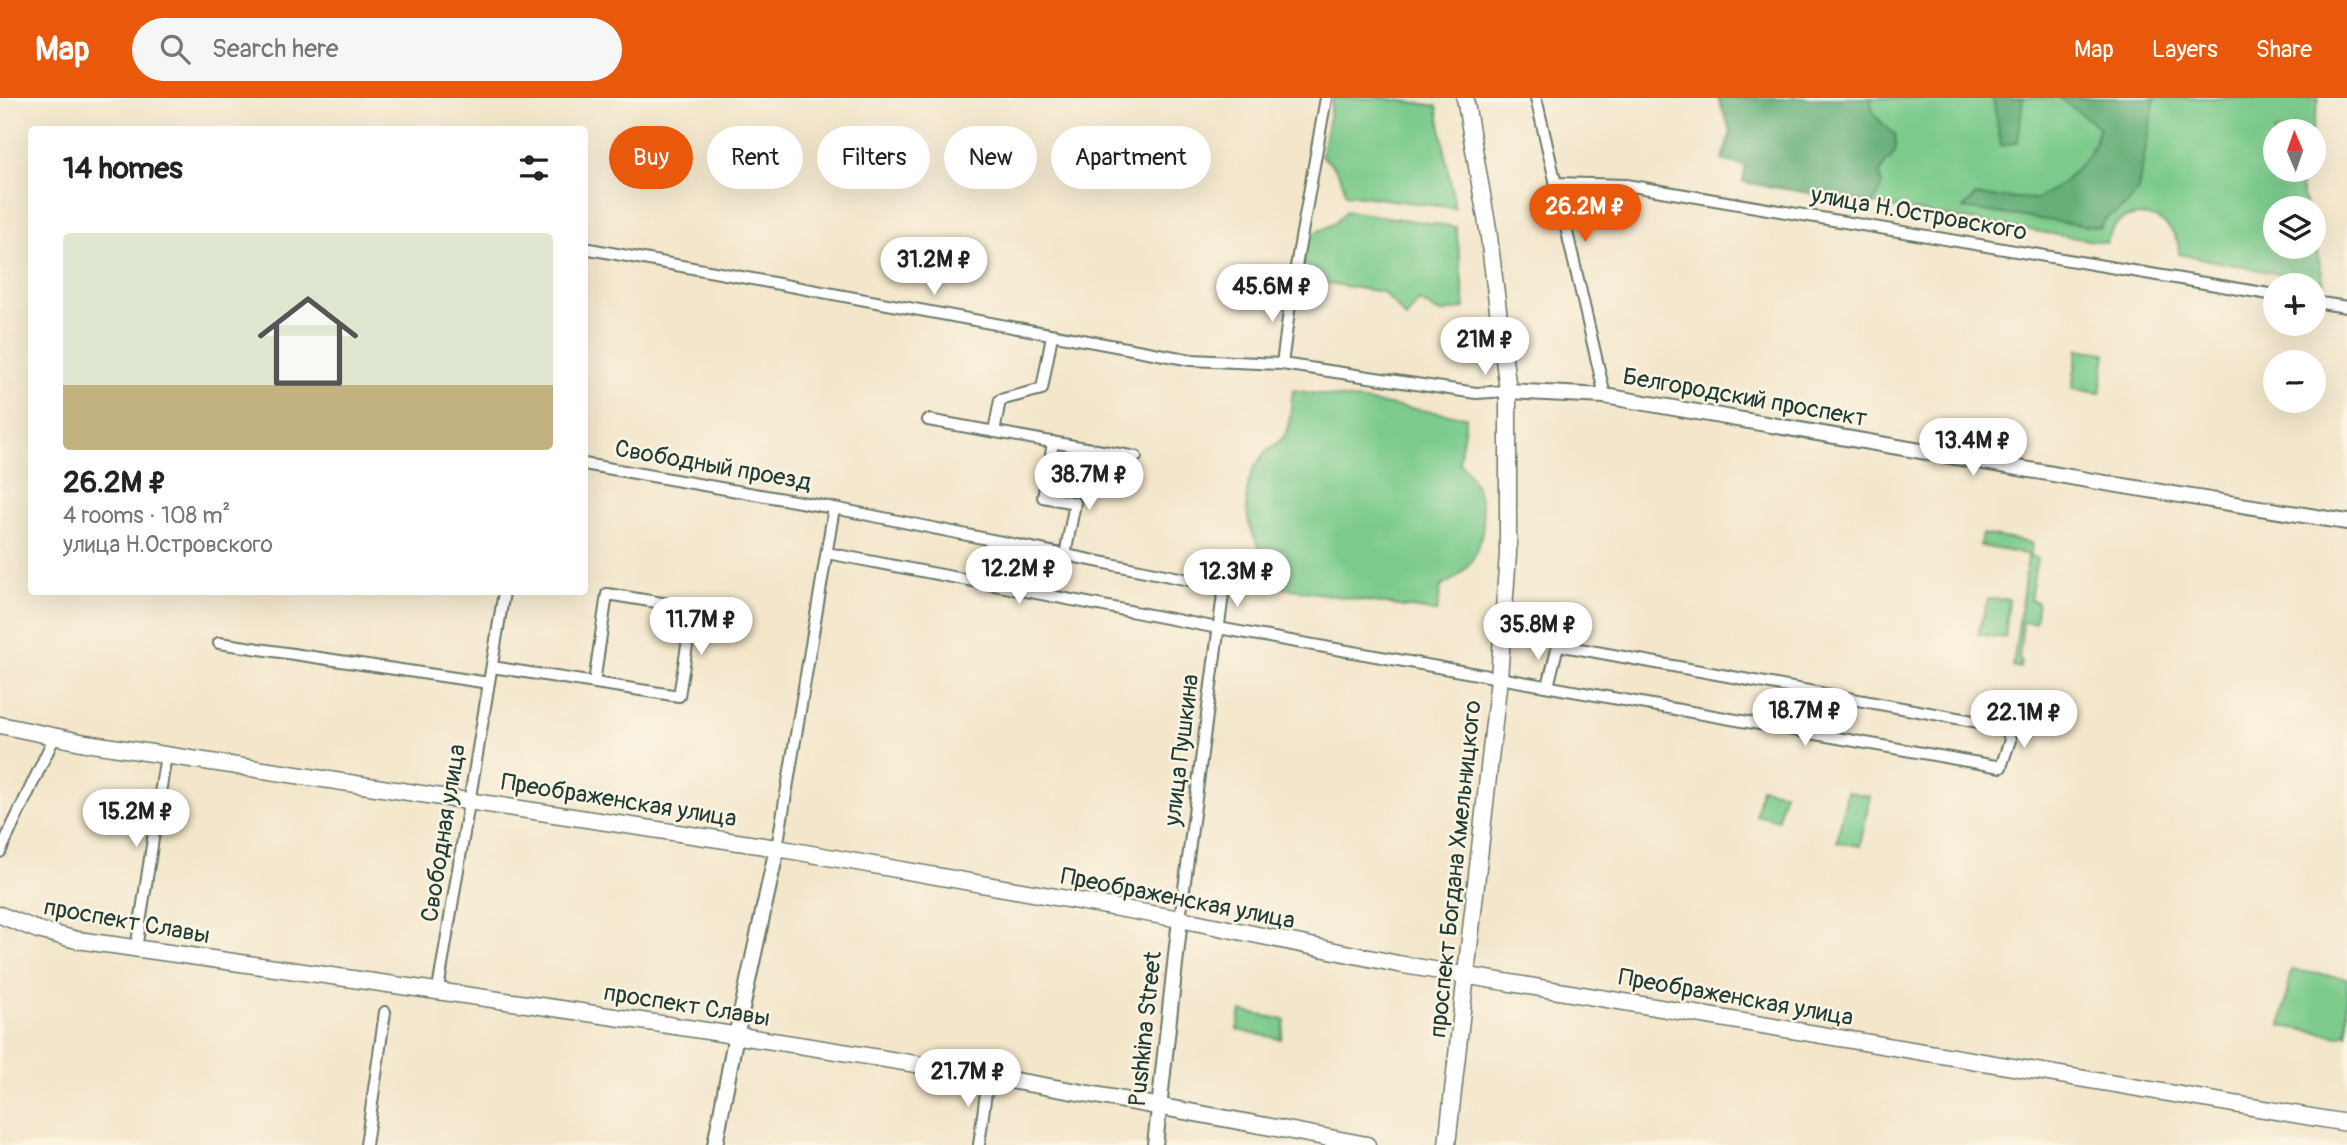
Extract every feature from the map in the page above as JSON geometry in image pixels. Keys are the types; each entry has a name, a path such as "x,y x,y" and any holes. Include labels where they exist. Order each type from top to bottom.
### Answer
{"main road":[{"name":"проспект Богдана Хмельницкого","path":"1447,1145 1499,678 1508,554 1507,387 1488,229 1465,98"},
{"name":"Белгородский проспект","path":"1507,387 1605,396 2093,481 2347,522"},
{"name":"Преображенская улица","path":"0,725 54,738 777,848 1180,919 1329,950 1466,974 2347,1123"},
{"path":"715,1145 777,848"},
{"name":"проспект Славы","path":"0,915 38,930 77,940 737,1035 1159,1106 1367,1145"},
{"name":"Pushkina Street","path":"1155,1145 1180,919"}],"street":[{"path":"1282,364 1292,289 1326,98"},
{"path":"1536,98 1605,396"},
{"name":"улица Н.Островского","path":"1555,183 1626,185 2263,293"},
{"path":"588,249 1191,360 1282,364 1476,393 1507,387"},
{"path":"2326,304 2347,307"},
{"path":"995,432 1000,400 1042,389 1052,335"},
{"path":"928,420 1136,457"},
{"path":"1049,467 1053,443"},
{"name":"Свободный проезд","path":"588,465 834,508 1224,587"},
{"path":"1046,483 1043,497 1075,503 1065,555"},
{"path":"777,848 834,508"},
{"path":"827,553 1218,628 2001,767 2010,740 2007,729 1973,721 1558,645 1548,686"},
{"name":"улица Пушкина","path":"1180,919 1224,587"},
{"path":"492,667 594,683 679,696 693,608 607,594 594,683"},
{"name":"Свободная улица","path":"439,990 504,595"},
{"path":"219,643 489,683"},
{"path":"0,852 54,738"},
{"path":"136,948 166,755"},
{"path":"366,1145 384,1012"},
{"path":"979,1145 988,1077"}],"green space":[{"path":"1333,98 1383,98 1437,106 1455,208 1346,194 1338,172 1321,156"},
{"path":"1718,98 2319,98 2315,119 2263,119 2263,182 2302,182 2303,196 2263,196 2263,259 2318,259 2322,273 2274,273 2179,254 2174,234 2167,226 2148,216 2128,217 2118,223 2106,243 1743,182 1746,166 1722,160 1731,132"},
{"path":"1718,98 1872,98 1875,114 1895,134 1896,143 1895,153 1881,170 1879,194 1873,203 1743,182 1746,166 1722,160 1731,132"},
{"path":"1993,98 2023,98 2018,142 2001,146"},
{"path":"2059,98 2155,98 2138,190 2128,204 2104,220 2100,228 1963,208 1975,196 2037,199 2064,182 2089,155 2100,128"},
{"path":"1346,211 1456,227 1465,308 1440,313 1419,301 1406,318 1383,292 1300,279 1307,234 1329,226"},
{"path":"2078,349 2106,353 2100,393 2072,389"},
{"path":"1293,390 1466,417 1459,462 1471,477 1479,494 1482,530 1470,563 1457,576 1441,586 1437,612 1266,585 1270,559 1254,536 1249,522 1247,494 1255,467 1263,455 1286,433"},
{"path":"1982,534 2032,543 2031,555 1980,546"},
{"path":"2028,556 2037,558 2030,600 2038,602 2035,623 2023,622 2020,668 2013,666"},
{"path":"1988,599 2009,599 2005,638 1978,634"},
{"path":"1761,788 1784,793 1778,820 1756,815"},
{"path":"1847,792 1870,796 1860,846 1837,842"},
{"path":"2291,970 2347,978 2347,1034 2345,1032 2340,1036 2281,1026"},
{"path":"1241,1011 1285,1020 1281,1039 1237,1030"}]}
